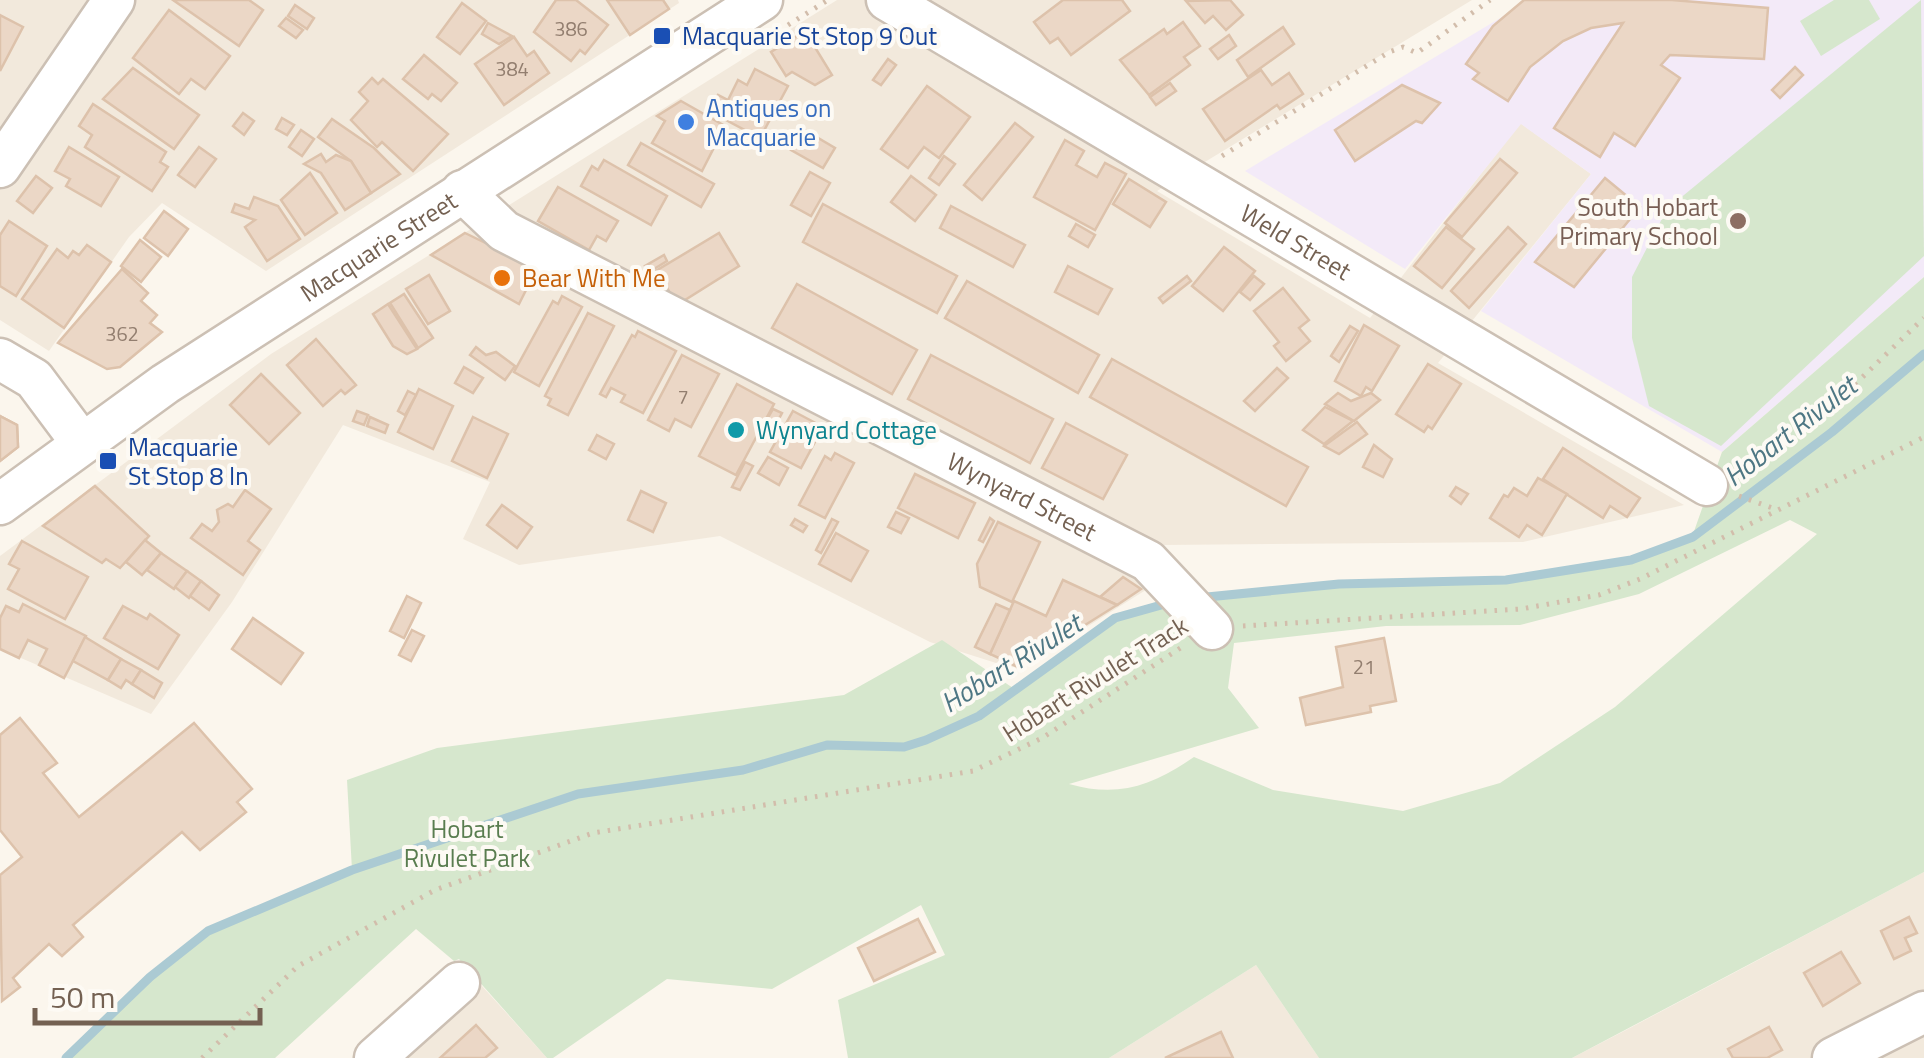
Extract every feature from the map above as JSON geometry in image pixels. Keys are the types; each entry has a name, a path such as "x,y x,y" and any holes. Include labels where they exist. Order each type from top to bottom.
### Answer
{"street":[{"path":"0,166 114,0"},
{"name":"Macquarie Street","path":"0,504 81,442 462,191 762,0"},
{"name":"Weld Street","path":"887,0 1707,484"},
{"name":"Wynyard Street","path":"462,191 504,231 1148,562 1208,624"},
{"path":"0,359 34,379 81,442"},
{"path":"375,1058 460,983"},
{"path":"1833,1058 1924,1012"}],"path":[{"path":"1208,164 1389,52 1403,47 1417,52 1490,0"},
{"path":"1707,484 1760,463 1924,318"},
{"name":"Hobart Rivulet Track","path":"202,1058 298,966 435,890 594,833 973,771 1042,738 1208,624 1521,609 1599,595 1924,437"},
{"path":"1707,484 1778,510"}],"shaded area":[{"path":"0,0 679,3 266,271 162,203 129,237 49,351 0,320"},
{"path":"837,0 1472,0 1157,191 1370,318 1520,123 1591,174 1438,363 1684,505 1523,542 1162,545 1149,588 1018,670 930,642 720,536 519,565 463,539 490,482 343,425 232,602 151,714 0,649 0,556 271,354"},
{"name":"South Hobart Primary School","path":"1530,0 1924,0 1924,277 1722,452 1481,311 1591,174 1521,124 1405,269 1245,171"},
{"path":"1924,872 1924,1058 1572,1058 1628,1029"},
{"path":"1256,965 1319,1058 1109,1058"},
{"path":"481,985 547,1058 404,1058"}],"green space":[{"path":"1834,0 1869,0 1880,19 1821,56 1800,21"},
{"path":"1921,0 1924,256 1721,446 1649,406 1632,338 1632,277 1667,209"},
{"name":"Hobart Rivulet Park","path":"1924,277 1924,872 1572,1058 1319,1058 1256,965 1109,1058 848,1058 838,1000 945,955 921,905 772,989 667,979 553,1058 547,1058 459,959 454,961 416,929 275,1058 66,1058 150,977 208,931 352,870 347,780 437,748 844,695 942,640 1016,690 1115,618 1157,605 1339,584 1506,580 1631,560 1692,537 1722,452","holes":["1790,520 1817,534 1615,707 1500,783 1403,811 1273,790 1194,757 1134,787 1103,790 1069,784 1259,728 1228,688 1234,643 1386,626 1520,625 1639,594"]}],"building":[{"path":"173,0 249,0 263,10 239,46"},
{"path":"556,0 576,0 608,25 585,54 580,50 571,61 534,32"},
{"path":"607,0 663,0 669,9 630,35"},
{"path":"1063,0 1122,0 1130,11 1071,55 1058,38 1050,43 1034,22"},
{"path":"1230,0 1243,15 1226,30 1213,16 1205,23 1186,1"},
{"path":"1524,0 1672,0 1768,8 1764,59 1670,55 1661,65 1680,78 1635,146 1614,133 1600,157 1554,128 1623,23 1591,28 1563,41 1530,67 1508,101 1473,79 1479,73 1466,64 1493,26"},
{"path":"462,3 486,21 460,54 437,37"},
{"path":"295,5 314,18 307,29 288,16"},
{"path":"169,10 230,56 205,89 191,79 179,94 133,58"},
{"path":"0,15 23,27 0,71"},
{"path":"286,18 303,30 296,38 279,26"},
{"path":"1183,22 1200,46 1184,57 1190,65 1149,95 1120,60 1164,29 1167,34"},
{"path":"488,23 512,36 499,44 482,34"},
{"path":"1283,27 1294,44 1248,77 1237,60"},
{"path":"805,31 832,75 815,85 792,72 786,76 771,52"},
{"path":"1229,35 1236,46 1218,59 1210,49"},
{"path":"514,37 527,56 534,51 549,73 504,105 475,64"},
{"path":"424,55 457,83 441,101 432,94 428,99 403,79"},
{"path":"888,59 896,65 881,85 873,80"},
{"path":"1795,67 1803,75 1780,98 1772,90"},
{"path":"133,68 199,115 174,149 103,99"},
{"path":"755,69 788,86 760,138 709,111 718,95 728,100 738,80 747,85"},
{"path":"1261,70 1272,85 1289,73 1303,94 1280,109 1277,105 1225,141 1203,109"},
{"path":"372,78 378,84 383,79 448,134 413,171 382,142 377,147 351,120 368,101 359,92"},
{"path":"1170,83 1176,91 1156,105 1150,97"},
{"path":"1402,85 1440,103 1422,123 1416,121 1355,161 1335,130"},
{"path":"927,86 970,117 939,158 924,147 908,168 881,149"},
{"path":"681,101 725,126 702,171 652,143 665,121 657,116"},
{"path":"93,104 166,152 160,162 168,167 152,191 85,147 92,135 79,126"},
{"path":"243,113 254,121 244,135 233,126"},
{"path":"282,118 294,125 287,135 276,129"},
{"path":"332,119 374,148 400,174 371,193 351,161 318,137"},
{"path":"1015,123 1033,137 982,200 964,185"},
{"path":"803,129 835,148 823,168 791,150"},
{"path":"301,130 314,139 302,156 289,147"},
{"path":"1065,140 1084,151 1076,165 1097,177 1105,163 1126,174 1095,230 1034,197"},
{"path":"641,143 714,184 701,207 628,165"},
{"path":"69,147 119,177 101,206 66,186 70,179 55,171"},
{"path":"199,147 216,159 195,187 178,175"},
{"path":"321,154 326,162 336,155 351,161 371,193 345,210 321,173 304,164"},
{"path":"944,156 955,164 939,185 929,178"},
{"path":"1500,159 1517,173 1462,237 1445,223"},
{"path":"604,160 667,196 651,225 581,186 592,166 598,170"},
{"path":"810,172 830,183 811,216 791,205"},
{"path":"310,173 337,213 305,235 281,200"},
{"path":"36,176 52,188 33,213 17,201"},
{"path":"911,176 936,195 915,221 891,202"},
{"path":"1605,178 1640,207 1574,287 1535,262"},
{"path":"1129,179 1166,202 1150,227 1113,204"},
{"path":"558,187 618,221 606,241 597,236 589,250 538,221"},
{"path":"254,197 278,206 300,239 267,261 245,227 255,220 232,212 235,204 249,209"},
{"path":"823,204 957,276 937,313 803,242"},
{"path":"951,206 1025,245 1013,267 940,228"},
{"path":"164,211 188,229 168,256 144,238"},
{"path":"9,221 47,246 16,296 0,286 0,235"},
{"path":"1076,224 1095,235 1088,247 1069,236"},
{"path":"1446,227 1474,249 1442,288 1414,266"},
{"path":"1508,227 1526,244 1469,308 1451,291"},
{"name":"Bear With Me","path":"465,233 537,268 519,304 431,255"},
{"path":"719,233 739,266 677,305 666,286 659,291 649,275"},
{"path":"140,240 161,257 141,282 121,266"},
{"path":"87,245 111,262 64,328 22,299 57,249 68,258 73,251 79,255"},
{"path":"1224,247 1255,271 1223,311 1192,286"},
{"path":"664,255 667,261 649,272 645,266"},
{"path":"1068,266 1112,289 1098,314 1055,292"},
{"path":"122,269 148,293 141,301 157,315 150,323 162,332 120,367 107,369 58,343"},
{"path":"429,275 450,311 428,324 406,289"},
{"path":"1187,276 1191,281 1163,303 1159,298"},
{"path":"1254,276 1264,284 1250,300 1240,292"},
{"path":"967,281 1099,355 1078,393 945,318"},
{"path":"797,284 917,350 892,394 772,328"},
{"path":"1283,288 1309,320 1299,328 1310,341 1286,361 1274,346 1279,342 1254,311"},
{"path":"404,294 433,338 418,348 390,303"},
{"path":"562,296 582,307 539,386 514,372 553,301 558,304"},
{"path":"388,304 417,349 407,354 393,346 373,314"},
{"path":"588,313 614,326 568,415 548,405 551,399 545,396"},
{"path":"1364,325 1399,346 1372,391 1366,387 1361,396 1335,381"},
{"path":"1350,326 1358,331 1339,362 1331,356"},
{"path":"638,331 676,351 643,413 621,402 625,395 611,388 606,397 600,394 632,335 635,337"},
{"path":"316,339 356,385 345,394 341,390 323,406 287,365"},
{"path":"476,347 486,355 496,352 515,366 505,380 470,355"},
{"path":"682,355 719,374 691,427 675,419 669,431 648,420"},
{"path":"931,355 1053,419 1030,463 908,399"},
{"path":"1112,359 1308,467 1286,506 1090,397"},
{"path":"1428,364 1461,384 1432,429 1428,426 1424,432 1396,414"},
{"path":"464,367 483,378 473,393 455,383"},
{"path":"1277,368 1288,378 1255,411 1244,401"},
{"path":"261,374 300,413 269,444 230,405"},
{"name":"Wynyard Cottage","path":"737,384 774,404 736,475 699,456"},
{"path":"419,389 453,406 433,449 398,432"},
{"path":"408,391 416,395 405,415 398,411"},
{"path":"1338,393 1351,401 1371,393 1380,400 1354,421 1325,404"},
{"path":"1325,407 1353,421 1324,444 1303,430"},
{"path":"773,409 782,413 774,428 765,423"},
{"path":"357,411 368,415 364,425 353,421"},
{"path":"793,411 823,427 801,468 770,452"},
{"path":"0,416 17,425 18,447 0,461"},
{"path":"0,416 17,425 18,447 0,461"},
{"path":"370,417 388,425 385,433 367,426"},
{"path":"473,417 508,434 487,478 452,461"},
{"path":"1357,422 1367,434 1339,454 1324,446"},
{"path":"1066,423 1127,455 1103,499 1042,468"},
{"path":"597,435 614,444 606,459 589,450"},
{"path":"1374,445 1392,459 1383,477 1363,467"},
{"path":"1563,448 1640,498 1627,517 1610,506 1603,518 1543,479"},
{"path":"835,453 854,463 825,518 799,505 825,456 831,460"},
{"path":"768,457 788,468 779,485 758,473"},
{"path":"745,462 753,466 740,490 732,487"},
{"path":"915,474 975,503 958,538 898,508"},
{"path":"1538,478 1567,494 1542,535 1527,525 1519,537 1490,518 1504,495 1508,497 1514,488 1527,496"},
{"path":"95,486 149,536 120,568 106,559 102,563 43,526"},
{"path":"1456,487 1468,494 1461,504 1450,496"},
{"path":"245,490 271,509 248,541 260,550 243,575 191,538 202,524 212,531 219,522 217,510 228,504 233,507"},
{"path":"641,491 666,503 653,532 628,520"},
{"path":"502,505 532,527 517,548 487,525"},
{"path":"896,512 909,518 901,533 888,527"},
{"path":"990,518 994,521 983,542 979,540"},
{"path":"795,519 807,526 803,532 791,525"},
{"path":"832,519 838,522 821,553 816,550"},
{"path":"998,522 1040,542 1012,602 980,587 977,564"},
{"path":"836,533 868,551 851,581 819,564"},
{"path":"145,540 161,553 142,575 126,562"},
{"path":"22,541 88,577 65,619 8,589 19,569 9,564"},
{"path":"161,553 187,571 174,589 147,570"},
{"path":"187,571 201,581 189,598 175,587"},
{"path":"1123,577 1141,589 1117,605 1100,597"},
{"path":"1063,580 1117,605 1018,667 990,654 1014,601 1046,616"},
{"path":"201,581 219,595 209,610 190,596"},
{"path":"407,596 421,603 404,638 390,631"},
{"path":"23,604 86,636 64,678 39,665 47,649 28,640 19,658 0,649 0,618 6,606 19,612"},
{"path":"996,604 1010,610 990,654 975,647"},
{"path":"123,606 147,619 150,614 179,635 158,669 104,638"},
{"path":"253,618 303,653 281,684 232,649"},
{"path":"412,630 424,636 411,661 399,655"},
{"path":"85,637 121,659 108,680 73,661"},
{"path":"1384,638 1396,701 1370,706 1371,712 1306,725 1300,698 1343,687 1336,647"},
{"path":"121,659 141,670 132,684 126,680 121,688 108,680"},
{"path":"141,670 162,683 154,698 132,684"},
{"path":"20,718 57,763 43,773 79,817 194,723 252,789 237,802 246,812 200,850 182,832 73,925 83,937 62,956 49,944 13,978 20,987 2,1001 0,875 22,857 0,830 0,735"},
{"path":"1909,917 1917,933 1905,938 1911,951 1894,959 1881,931"},
{"path":"918,919 935,952 874,981 858,948"},
{"path":"1841,952 1860,983 1823,1006 1804,973"},
{"path":"476,1025 497,1048 485,1058 440,1058"},
{"path":"1769,1027 1782,1050 1767,1058 1733,1058 1728,1049"},
{"path":"1221,1032 1233,1058 1165,1058"}],"waterway":[{"name":"Hobart Rivulet","path":"1197,598 1339,584 1506,580 1631,560 1693,537 1832,432 1924,354"},
{"name":"Hobart Rivulet","path":"66,1058 150,977 208,931 352,870 578,794 743,770 827,745 904,747 926,740 979,716 1115,618 1172,602"}],"place":[{"name":"Macquarie St Stop 9 Out","path":"662,36"},
{"name":"Antiques on Macquarie","path":"686,122"},
{"name":"South Hobart Primary School","path":"1738,221"},
{"name":"Bear With Me","path":"502,278"},
{"name":"Wynyard Cottage","path":"736,430"},
{"name":"Macquarie St Stop 8 In","path":"108,461"}]}
